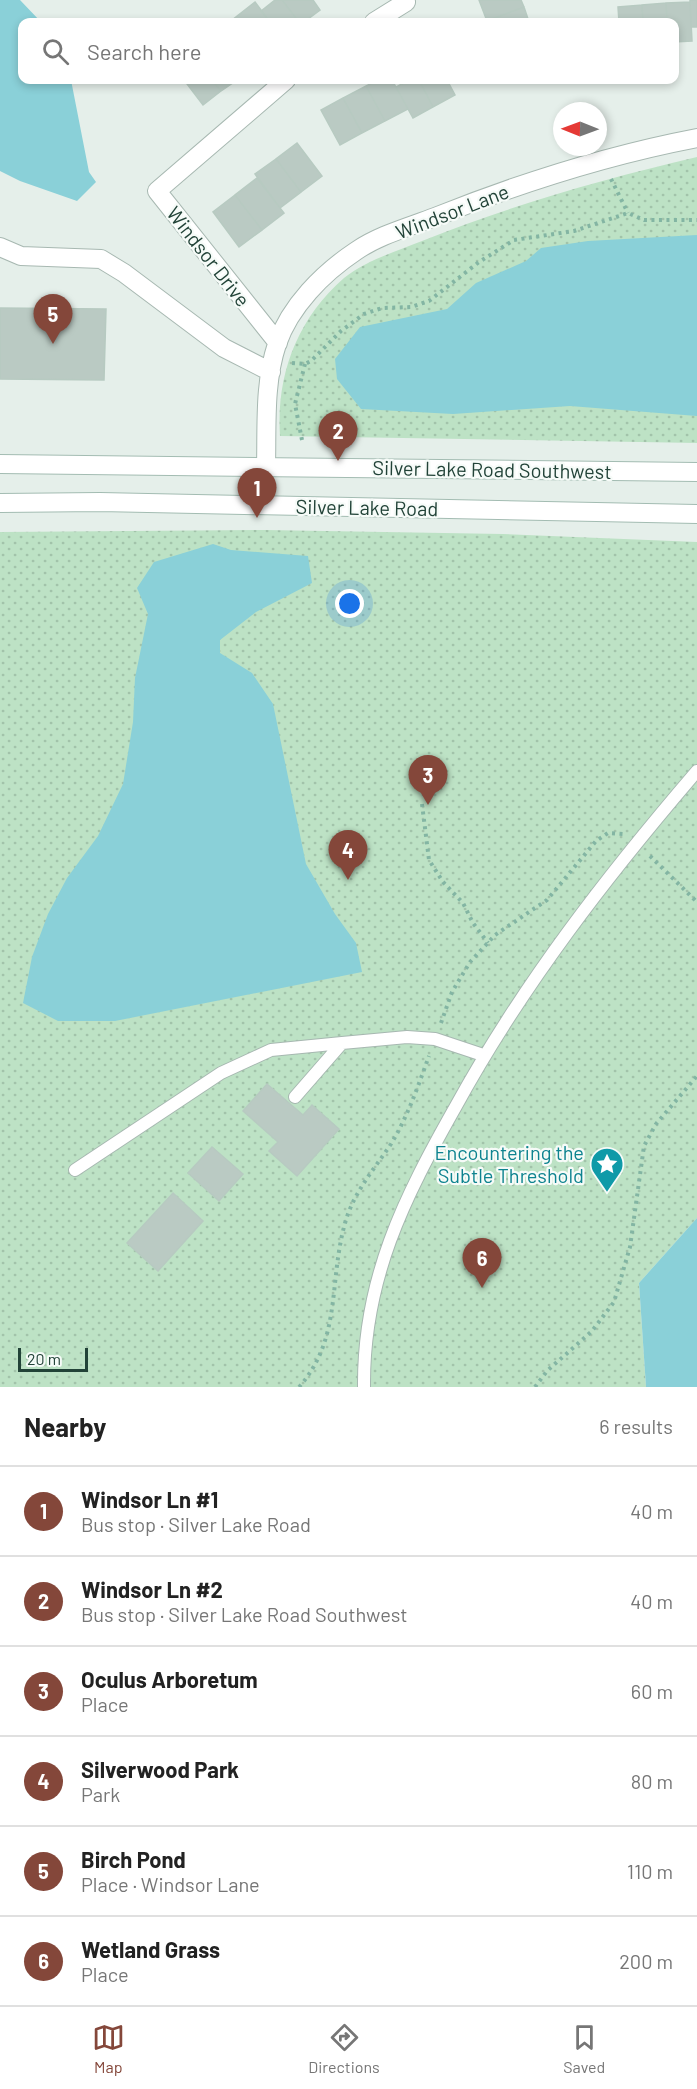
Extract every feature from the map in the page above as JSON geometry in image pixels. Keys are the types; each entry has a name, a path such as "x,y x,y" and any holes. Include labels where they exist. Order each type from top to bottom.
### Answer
{"main road":[{"path":"380,18 406,2 405,0"},
{"name":"Windsor Drive","path":"274,358 157,191 281,84"},
{"name":"Windsor Lane","path":"266,466 274,358 312,288 330,270 358,250 475,201 602,161 697,138"},
{"path":"0,247 21,256 100,259 124,273 224,348 274,358"},
{"name":"Silver Lake Road Southwest","path":"0,464 697,472"},
{"name":"Silver Lake Road","path":"0,503 100,502 697,514"}],"lane":[{"path":"364,1387 363,1348 369,1312 393,1227 421,1167 483,1055 520,998 637,842 697,771"},
{"path":"75,1170 221,1073 271,1050 407,1037 435,1039 483,1055"},
{"path":"295,1097 342,1043"}],"path":[{"path":"602,161 628,213 644,220 697,220"},
{"path":"302,440 295,404 305,364 340,331 363,314 382,308 411,307 429,301 479,262 514,240 574,231 628,213"},
{"path":"274,358 305,364"},
{"path":"422,804 429,860 443,882 463,903 473,923 488,943"},
{"path":"299,1387 322,1354 330,1328 337,1260 344,1226 356,1193 391,1144 412,1105 452,992 470,962 488,943 547,900 596,841 608,833 621,833 637,842 697,902"},
{"path":"535,1387 547,1371 592,1331 614,1302 630,1247 644,1146 656,1124 697,1076"}],"green space":[{"path":"697,157 697,443 280,436 282,391 293,350 314,311 328,294 352,272 371,261 524,204 627,174"},
{"path":"265,530 503,534 697,542 697,1218 639,1283 646,1387 0,1387 0,532"}],"water":[{"path":"0,0 20,0 37,18 18,18 18,84 72,84 89,172 96,182 77,201 20,181 0,171"},
{"path":"697,235 697,416 570,406 453,414 361,409 337,379 335,359 360,327 447,309 476,283 526,261 541,248 588,241"},
{"path":"213,544 231,550 308,556 312,583 256,612 220,640 220,653 252,673 273,704 306,864 335,914 356,943 362,972 115,1021 58,1021 23,1003 32,957 48,914 67,878 98,836 123,784 133,722 135,678 148,614 137,588 154,562"},
{"path":"697,1218 697,1387 646,1387 639,1283"}],"building":[{"path":"275,0 282,0 296,18 267,18 261,11"},
{"path":"282,0 313,0 320,10 309,18 296,18"},
{"path":"479,0 521,0 524,7 495,18 486,18"},
{"path":"690,0 697,0 697,27 691,27"},
{"path":"255,2 267,18 235,18"},
{"path":"690,2 692,41 679,42 679,18 667,18 666,3"},
{"path":"666,3 667,18 643,18 642,5"},
{"path":"642,5 643,18 619,18 618,7"},
{"path":"524,7 528,18 495,18"},
{"path":"187,84 215,84 221,91 203,105"},
{"path":"215,84 231,84 221,91"},
{"path":"394,84 408,109 385,121 366,86"},
{"path":"402,84 421,84 433,107 413,118 396,87"},
{"path":"421,84 449,84 455,95 433,107"},
{"path":"366,86 385,121 362,133 343,98"},
{"path":"343,98 362,133 340,145 321,110"},
{"path":"297,143 322,176 301,192 276,159"},
{"path":"276,159 301,192 280,208 255,174"},
{"path":"257,178 284,213 262,230 235,195"},
{"path":"235,195 262,230 239,247 213,212"},
{"path":"0,308 106,309 104,380 0,379"},
{"path":"267,1084 303,1115 312,1105 339,1129 297,1176 269,1151 278,1142 243,1111"},
{"path":"212,1147 243,1174 219,1201 188,1173"},
{"path":"173,1193 203,1221 158,1271 127,1243"}],"place":[{"name":"Birch Pond","path":"53,344"},
{"name":"Windsor Ln #2","path":"338,461"},
{"name":"Windsor Ln #1","path":"257,518"},
{"name":"Oculus Arboretum","path":"428,805"},
{"name":"Silverwood Park","path":"348,880"},
{"name":"Encountering the Subtle Threshold","path":"607,1193"},
{"name":"Wetland Grass","path":"482,1288"}]}
